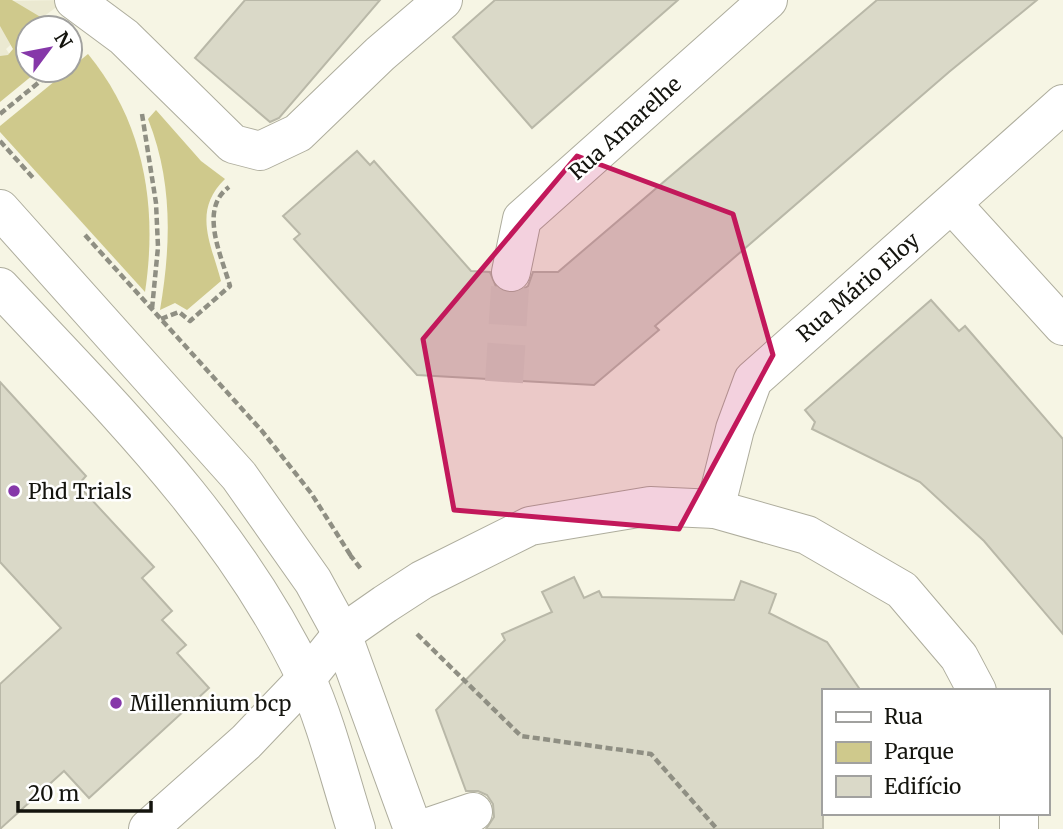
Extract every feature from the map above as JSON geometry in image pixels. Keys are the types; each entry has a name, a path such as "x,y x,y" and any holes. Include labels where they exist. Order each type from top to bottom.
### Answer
{"street":[{"path":"74,0 124,37 233,144 260,151 298,133 380,54 443,0"},
{"name":"Rua Amarelhe","path":"511,272 522,219 768,0"},
{"name":"Rua Mário Eloy","path":"715,509 735,429 753,380 1063,104"},
{"path":"952,204 1063,326"},
{"path":"0,209 239,476 313,581 342,634 413,829"},
{"path":"0,287 142,438 209,518 306,679 356,829"},
{"path":"148,829 246,742 306,679 342,634 422,580 530,526 650,506 715,509 807,535 902,590 959,657 976,689"},
{"path":"424,829 473,812"}],"path":[{"path":"0,114 37,84"},
{"path":"140,104 156,203 158,247 152,309"},
{"path":"161,319 179,312 190,321 230,286 214,229 213,210 222,192 241,182"},
{"path":"438,654 522,736 651,754 718,829"}],"highlighted area":[{"path":"577,156 733,214 773,355 679,529 454,510 423,339"}],"shaded area":[{"path":"66,0 47,14 14,14 14,41 6,49 10,55 0,63 0,1"}],"green space":[{"path":"0,0 12,0 36,14 14,14 14,84 22,84 0,102 0,56 8,55 13,49 0,26"},
{"path":"88,54 107,80 122,108 142,166 149,228 145,292 0,132 0,126 51,84 84,84 84,57"},
{"path":"156,110 201,161 225,179 209,203 207,215 209,240 221,281 187,310 175,303 160,310 168,214 162,166 148,119"}],"building":[{"path":"245,0 380,0 279,118 270,122 195,58"},
{"path":"495,0 678,0 532,128 453,37"},
{"path":"877,0 1037,0 949,72 655,326 659,330 594,385 417,375 294,239 300,234 283,216 357,151 370,165 374,161 471,271 490,272 497,289 507,293 518,292 528,286 533,272 558,272"},
{"path":"931,300 959,331 965,326 1063,439 1063,634 984,541 920,482 812,429 815,422 805,410"},
{"path":"0,382 86,476 78,485 154,567 142,578 172,611 162,620 186,645 177,653 209,688 89,798 64,771 0,829 0,684 61,628 0,562"},
{"path":"574,577 584,598 599,591 602,597 734,600 741,581 776,594 769,613 827,642 860,689 822,689 823,829 486,829 494,817 493,804 487,795 478,791 466,791 436,710 505,640 502,634 552,612 542,592"}],"tunnel":[{"path":"504,382 511,272"}],"place":[{"name":"Phd Trials","path":"14,491"},
{"name":"Millennium bcp","path":"116,703"}]}
